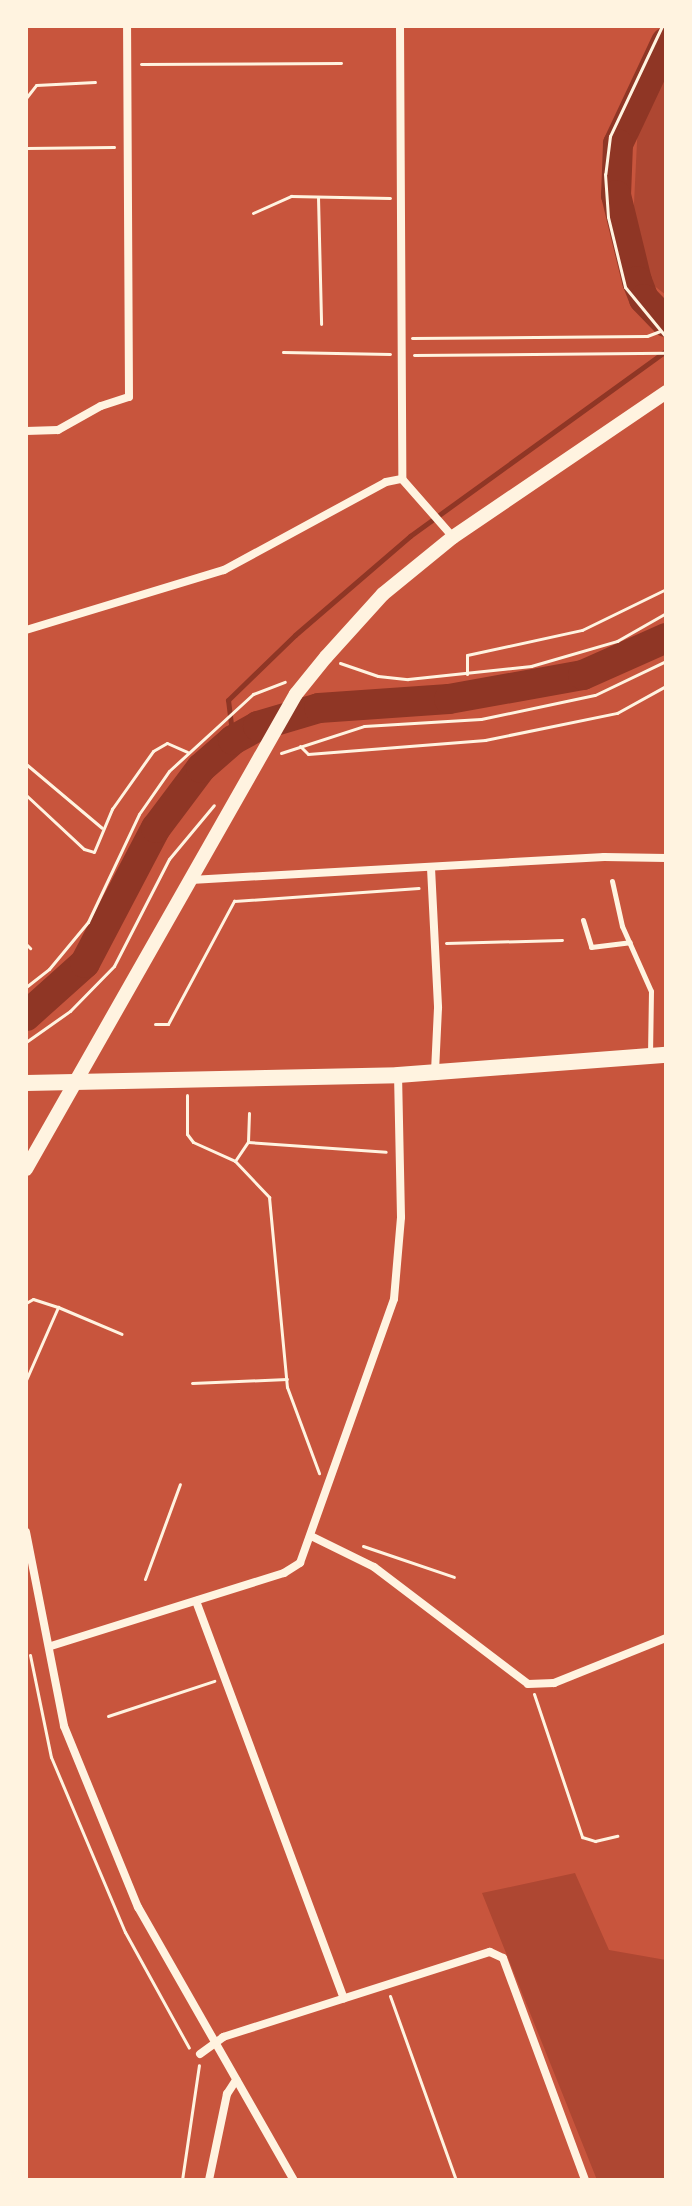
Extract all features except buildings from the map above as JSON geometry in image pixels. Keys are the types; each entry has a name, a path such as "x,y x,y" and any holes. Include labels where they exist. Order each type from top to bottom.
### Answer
{"main road":[{"path":"26,1083 398,1075 658,1056"}],"street":[{"path":"26,431 58,430 101,406 129,397 127,26"},
{"path":"400,26 402,479 453,537"},
{"path":"26,1169 300,688 383,594 453,537 666,392"},
{"path":"26,630 224,570 386,482 402,479"},
{"path":"191,880 604,857 666,858"},
{"path":"431,868 436,943 435,1072"},
{"path":"51,1646 284,1573 300,1563 313,1537 394,1299 401,1156 398,1075"},
{"path":"26,1532 51,1646 64,1726 138,1907 294,2180"},
{"path":"313,1537 374,1567 528,1684 554,1683 666,1638"},
{"path":"196,1601 344,1998"},
{"path":"200,2054 215,2041 490,1952 503,1958 585,2180"},
{"path":"209,2180 227,2094 236,2080"}],"lane":[{"path":"612,881 630,942 651,991 658,1056"},
{"path":"583,920 591,947 589,958"},
{"path":"591,947 630,942"}],"path":[{"path":"662,26 610,136 605,174 608,217 625,287 666,337"},
{"path":"127,64 341,63"},
{"path":"26,98 36,85 95,82"},
{"path":"26,148 126,147"},
{"path":"253,213 291,196 400,198"},
{"path":"318,197 321,324"},
{"path":"401,338 647,336 660,331"},
{"path":"283,352 401,355 666,353"},
{"path":"467,674 467,655 582,630 666,589"},
{"path":"326,657 378,676 467,674 582,652 617,641 666,613"},
{"path":"265,749 300,746 364,726 481,719 595,695 666,661"},
{"path":"26,987 49,969 88,922 139,814 187,752 253,694 282,682 300,688"},
{"path":"300,746 308,754 485,740 617,713 666,686"},
{"path":"26,795 91,853 103,828 153,751 167,743 187,752"},
{"path":"26,764 103,828"},
{"path":"26,1042 70,1011 114,966 169,859 206,810 217,803 232,807"},
{"path":"155,1024 168,1024 234,901 431,888"},
{"path":"436,943 562,940"},
{"path":"186,1081 187,1134 198,1145 235,1161 269,1197 287,1379 313,1464 329,1490"},
{"path":"235,1161 248,1142 249,1113"},
{"path":"248,1142 401,1156"},
{"path":"26,1303 33,1299 58,1307 122,1334"},
{"path":"26,1380 58,1307"},
{"path":"192,1383 287,1379"},
{"path":"145,1579 180,1484"},
{"path":"360,1545 454,1577"},
{"path":"30,1655 51,1757 89,1848 125,1932 190,2049 200,2054 182,2180"},
{"path":"108,1716 223,1676"},
{"path":"528,1684 582,1837 617,1836"},
{"path":"386,1985 456,2180"}],"shaded area":[{"path":"666,76 666,295 648,281 633,224 638,122"},
{"path":"575,1873 609,1950 666,1960 666,2180 597,2180 482,1893"}],"waterway":[{"path":"666,42 618,144 616,195 644,299 666,322"},
{"path":"233,740 228,700 295,635 410,536 666,351"},
{"path":"26,1016 85,963 156,828 201,768 233,740 258,726 319,708 449,699 583,675 666,638"}]}
